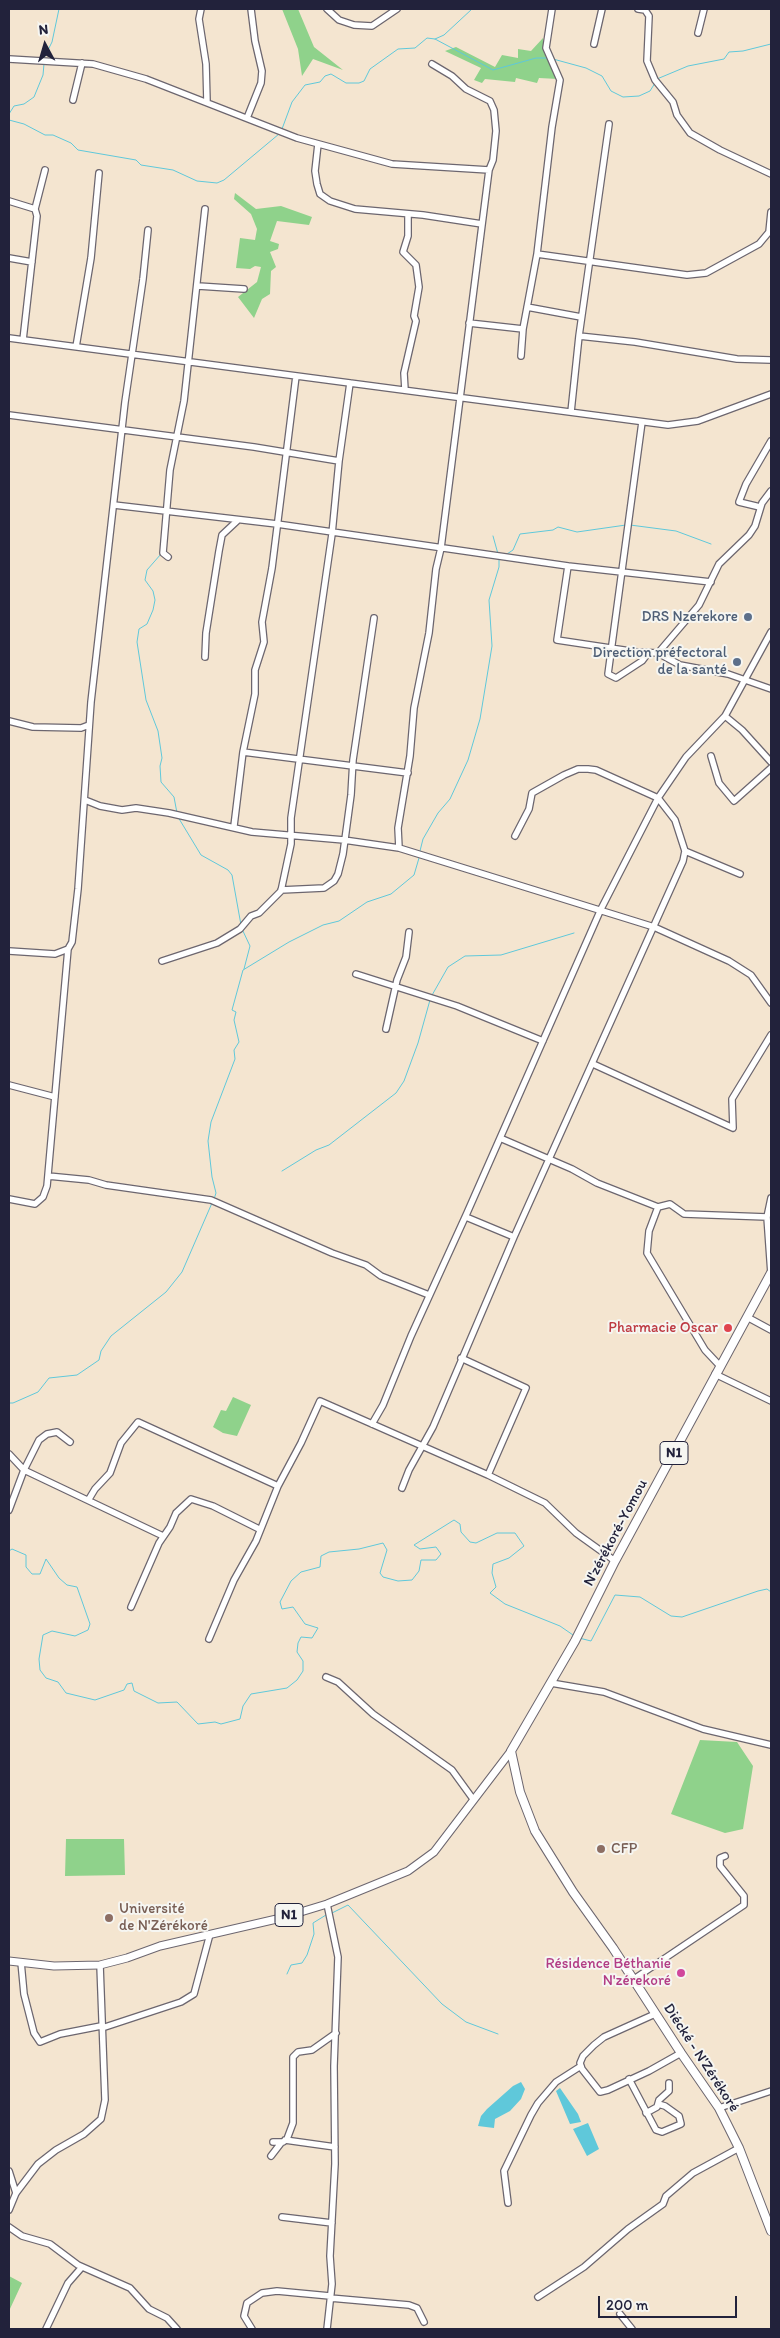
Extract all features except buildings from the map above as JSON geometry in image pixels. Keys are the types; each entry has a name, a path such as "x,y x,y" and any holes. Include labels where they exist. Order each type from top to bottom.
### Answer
{"highway":[{"name":"N'zérékoré-Yomou","path":"511,1751 577,1637 615,1561 771,1274"},
{"name":"Diécké - N'Zérékoré","path":"511,1751 520,1792 535,1831 573,1892 634,1979 655,2014 719,2108 739,2148 771,2231"}],"main road":[{"name":"N1","path":"9,1961 79,1966 100,1965 160,1946 281,1918 327,1904 408,1871 426,1860 445,1839 473,1799 511,1751"}],"street":[{"path":"201,9 199,19 206,64 207,102"},
{"path":"247,118 261,83 262,71 255,41 251,9"},
{"path":"327,9 339,20 372,26 397,9"},
{"path":"520,356 536,254 550,136 560,80 546,48 552,9"},
{"path":"594,44 602,9"},
{"path":"638,9 645,10 649,16 650,39 647,61 655,80 673,102 677,115 690,133 720,150 771,174"},
{"path":"698,33 704,9"},
{"path":"9,59 82,63 146,79 318,144 392,164 489,170"},
{"path":"73,100 82,63"},
{"path":"399,848 398,828 408,773 414,708 429,633 489,170 493,160 496,131 494,110 490,101 466,89 452,76 432,64"},
{"path":"571,412 581,317 609,124"},
{"path":"318,144 315,171 320,194 330,201 355,209 482,224"},
{"path":"23,340 37,216 35,209 45,170"},
{"path":"76,347 91,258 99,173"},
{"path":"9,201 35,209"},
{"path":"168,558 163,553 170,470 184,401 205,208"},
{"path":"536,254 687,275 706,273 759,244 769,232 771,212"},
{"path":"405,390 404,373 416,321 414,316 419,287 416,265 403,252 408,236 408,214"},
{"path":"9,1199 35,1204 43,1197 48,1176 68,949 72,942 85,800 89,725 122,430 144,279 148,230"},
{"path":"9,258 32,262"},
{"path":"198,286 244,289"},
{"path":"527,307 581,317"},
{"path":"469,323 523,329"},
{"path":"579,336 635,342 737,359 771,360"},
{"path":"9,338 642,422 683,424 771,394"},
{"path":"234,826 243,752 255,694 254,670 264,642 262,622 296,376"},
{"path":"162,961 217,943 240,929 252,916 259,914 277,897 281,890 291,836 299,760 332,534 339,461 350,383"},
{"path":"9,415 176,436 339,461"},
{"path":"642,422 608,674 616,678 642,661 648,653"},
{"path":"760,507 739,502 746,484 771,442"},
{"path":"658,653 699,605 719,564 756,526 760,507 771,491"},
{"path":"114,506 277,524 332,534 568,566 711,582"},
{"path":"205,657 206,633 218,551 222,536 237,521"},
{"path":"568,566 557,640 658,653 680,665 746,679 771,689"},
{"path":"281,890 324,888 334,881 343,854 351,795 352,766 374,618"},
{"path":"372,1424 383,1405 429,1296 466,1217 601,909 658,798 686,757 725,716 771,632"},
{"path":"725,716 742,730 771,762"},
{"path":"9,721 33,727 81,728 89,725"},
{"path":"243,752 408,773"},
{"path":"711,756 719,783 734,801 771,768"},
{"path":"402,1488 423,1447 514,1237 654,928 683,861 685,851 675,820 658,798 596,770 578,769 545,784 532,793 529,809 515,836"},
{"path":"85,800 100,806 122,810 136,808 234,826 252,832 344,840 399,848 601,909 654,928 729,961 750,975 771,1003"},
{"path":"685,851 740,874"},
{"path":"386,1029 395,987 406,957 409,932"},
{"path":"9,951 55,954 68,949"},
{"path":"356,974 457,1006 543,1041"},
{"path":"593,1064 733,1128 732,1099 771,1034"},
{"path":"9,1085 55,1097"},
{"path":"500,1138 597,1183 658,1207 670,1204 684,1214 767,1217"},
{"path":"48,1176 89,1180 106,1185 214,1201 332,1253 366,1265 381,1276 429,1296"},
{"path":"771,1198 767,1217 771,1274"},
{"path":"658,1207 649,1231 647,1253 705,1350 720,1366"},
{"path":"466,1217 514,1237"},
{"path":"747,1317 771,1330"},
{"path":"461,1358 526,1388 488,1475"},
{"path":"715,1374 771,1401"},
{"path":"209,1639 214,1632 234,1580 256,1541 259,1529 278,1486 301,1444 320,1402 488,1475 545,1503 576,1533 615,1561"},
{"path":"89,1499 95,1489 110,1474 121,1443 138,1422 278,1486"},
{"path":"9,1510 24,1470 40,1440 47,1434 57,1432 70,1442"},
{"path":"9,1454 24,1470 89,1499 163,1536"},
{"path":"131,1607 163,1536 170,1527 176,1513 191,1499 213,1506 259,1529"},
{"path":"326,1677 338,1682 373,1714 452,1770 473,1799"},
{"path":"551,1683 604,1692 703,1729 771,1745"},
{"path":"634,1979 744,1905 744,1896 720,1866 720,1858 725,1856"},
{"path":"327,1904 338,1956 335,2147 330,2297 327,2329"},
{"path":"21,1962 24,1994 34,2033 40,2042 60,2034 102,2027 181,2002 194,1994 210,1934"},
{"path":"9,2210 16,2193 38,2164 56,2150 84,2134 101,2119 105,2100 100,1965"},
{"path":"508,2203 504,2171 538,2103 556,2082 581,2066 583,2056 604,2037 655,2014"},
{"path":"271,2156 283,2141 293,2122 293,2057 298,2052 312,2050 336,2033"},
{"path":"581,2066 600,2092 608,2090 681,2053"},
{"path":"629,2079 656,2130 662,2132 681,2124 679,2116 665,2106 658,2104"},
{"path":"646,2113 658,2104 669,2091 669,2083"},
{"path":"719,2108 771,2090"},
{"path":"272,2142 283,2141 335,2147"},
{"path":"538,2297 584,2268 628,2229 663,2204 666,2196 693,2173 739,2148"},
{"path":"9,2171 16,2193"},
{"path":"282,2217 332,2223"},
{"path":"9,2227 22,2236 50,2244 82,2266 130,2288 149,2309 167,2318 177,2329"},
{"path":"46,2329 68,2282 82,2266"},
{"path":"252,2329 244,2316 247,2302 262,2293 277,2291 409,2304 417,2308 424,2322"},
{"path":"620,2314 632,2329"}],"green space":[{"path":"282,9 298,9 314,47 343,70 313,59 302,76 298,49"},
{"path":"543,38 545,55 558,79 539,78 537,83 516,78 515,82 485,79 482,83 474,80 481,68 445,51 456,47 495,67 502,55 518,58 518,49 531,51"},
{"path":"235,193 256,209 281,206 312,217 309,225 277,221 270,241 279,244 278,249 270,252 276,267 271,271 270,294 262,299 254,318 238,297 257,282 261,267 255,266 250,269 236,268 240,238 255,240 257,229 251,214 234,199"},
{"path":"233,1397 251,1405 237,1436 223,1433 213,1427 221,1410 226,1411"},
{"path":"700,1740 737,1742 753,1766 743,1829 725,1833 671,1814"},
{"path":"66,1839 124,1839 125,1875 65,1876"},
{"path":"9,2276 22,2283 9,2311"}],"water":[{"path":"521,2082 525,2089 521,2099 510,2111 495,2119 494,2128 478,2126 481,2116 487,2109 513,2086"},
{"path":"560,2088 578,2114 581,2122 570,2124 556,2091"},
{"path":"588,2123 599,2149 587,2156 573,2129"}],"waterway":[{"path":"44,58 52,42 59,9"},
{"path":"435,39 444,35 472,9"},
{"path":"282,129 292,102 305,85 320,82 325,76 331,74 346,83 359,83 364,81 370,69 398,49 415,48 427,38 435,39 493,70 536,58 549,58"},
{"path":"657,79 688,66 724,59 729,52 743,51 771,44"},
{"path":"553,59 586,68 602,76 611,91 623,97 639,96 650,91 655,83"},
{"path":"9,114 14,106 24,104 34,97 43,75 44,64"},
{"path":"9,120 24,124 45,135 53,135 71,143 78,150 136,160 141,165 173,170 197,181 217,183 224,180 279,134"},
{"path":"507,554 513,550 520,534 553,530 558,527 577,532 626,525"},
{"path":"630,525 676,531 711,544"},
{"path":"493,536 498,554"},
{"path":"161,554 147,570 145,580 153,591 155,600 147,624 139,629 137,642 146,700 158,731 162,758 160,766 161,782 174,797 177,813"},
{"path":"420,851 423,839 438,813 450,799 468,760 480,719 492,646 489,600 499,567 499,559"},
{"path":"178,817 201,855 228,870 232,875 241,925"},
{"path":"214,1199 216,1193 212,1177 208,1141 211,1122 235,1059 234,1050 239,1042 234,1020 236,1012 232,1010 243,970 289,942 323,925 339,921 367,902 391,894 414,875 419,858"},
{"path":"242,929 250,946 244,969"},
{"path":"431,997 448,967 465,956 501,955 574,933"},
{"path":"282,1171 316,1150 329,1145 396,1093 404,1081 418,1043 430,1000"},
{"path":"9,1403 38,1392 49,1378 77,1375 99,1360 101,1351 111,1336 166,1292 182,1272 212,1203"},
{"path":"9,1551 12,1549 26,1555 26,1567 32,1574 40,1574 46,1559 59,1578 67,1585 77,1587 90,1624 88,1630 75,1636 52,1631 43,1635 39,1659 40,1670 46,1678 58,1682 66,1693 95,1700 124,1690 127,1684 132,1683 134,1691 158,1703 177,1702 198,1724 215,1722 221,1724 240,1719 243,1706 251,1694 287,1688 297,1680 303,1671 303,1661 297,1652 298,1643 301,1637 312,1638 318,1628 305,1624 293,1607 282,1609 280,1602 291,1581 301,1572 320,1567 321,1556 329,1552 359,1549 383,1543 387,1550 380,1573 383,1577 398,1581 412,1580 419,1571 421,1560 436,1560 441,1554 436,1547 420,1549 414,1545 454,1520 460,1524 461,1532 470,1542 476,1543 497,1533 515,1533 524,1546 509,1558 493,1564 492,1573 496,1587 490,1593 505,1604 560,1626 573,1635"},
{"path":"579,1638 591,1641 615,1595 640,1597 671,1616 682,1617 758,1591 767,1589 771,1592"},
{"path":"332,1913 348,1905 442,2004 466,2022 498,2034"},
{"path":"287,1974 291,1965 302,1963 307,1955 314,1934 313,1923 326,1915"}],"place":[{"name":"DRS Nzerekore","path":"748,617"},
{"name":"Direction préfectoral de la santé","path":"737,662"},
{"name":"Pharmacie Oscar","path":"728,1328"},
{"name":"CFP","path":"601,1849"},
{"name":"Université de N'Zérékoré","path":"109,1918"},
{"name":"Résidence Béthanie N'zérekoré","path":"681,1973"}]}
